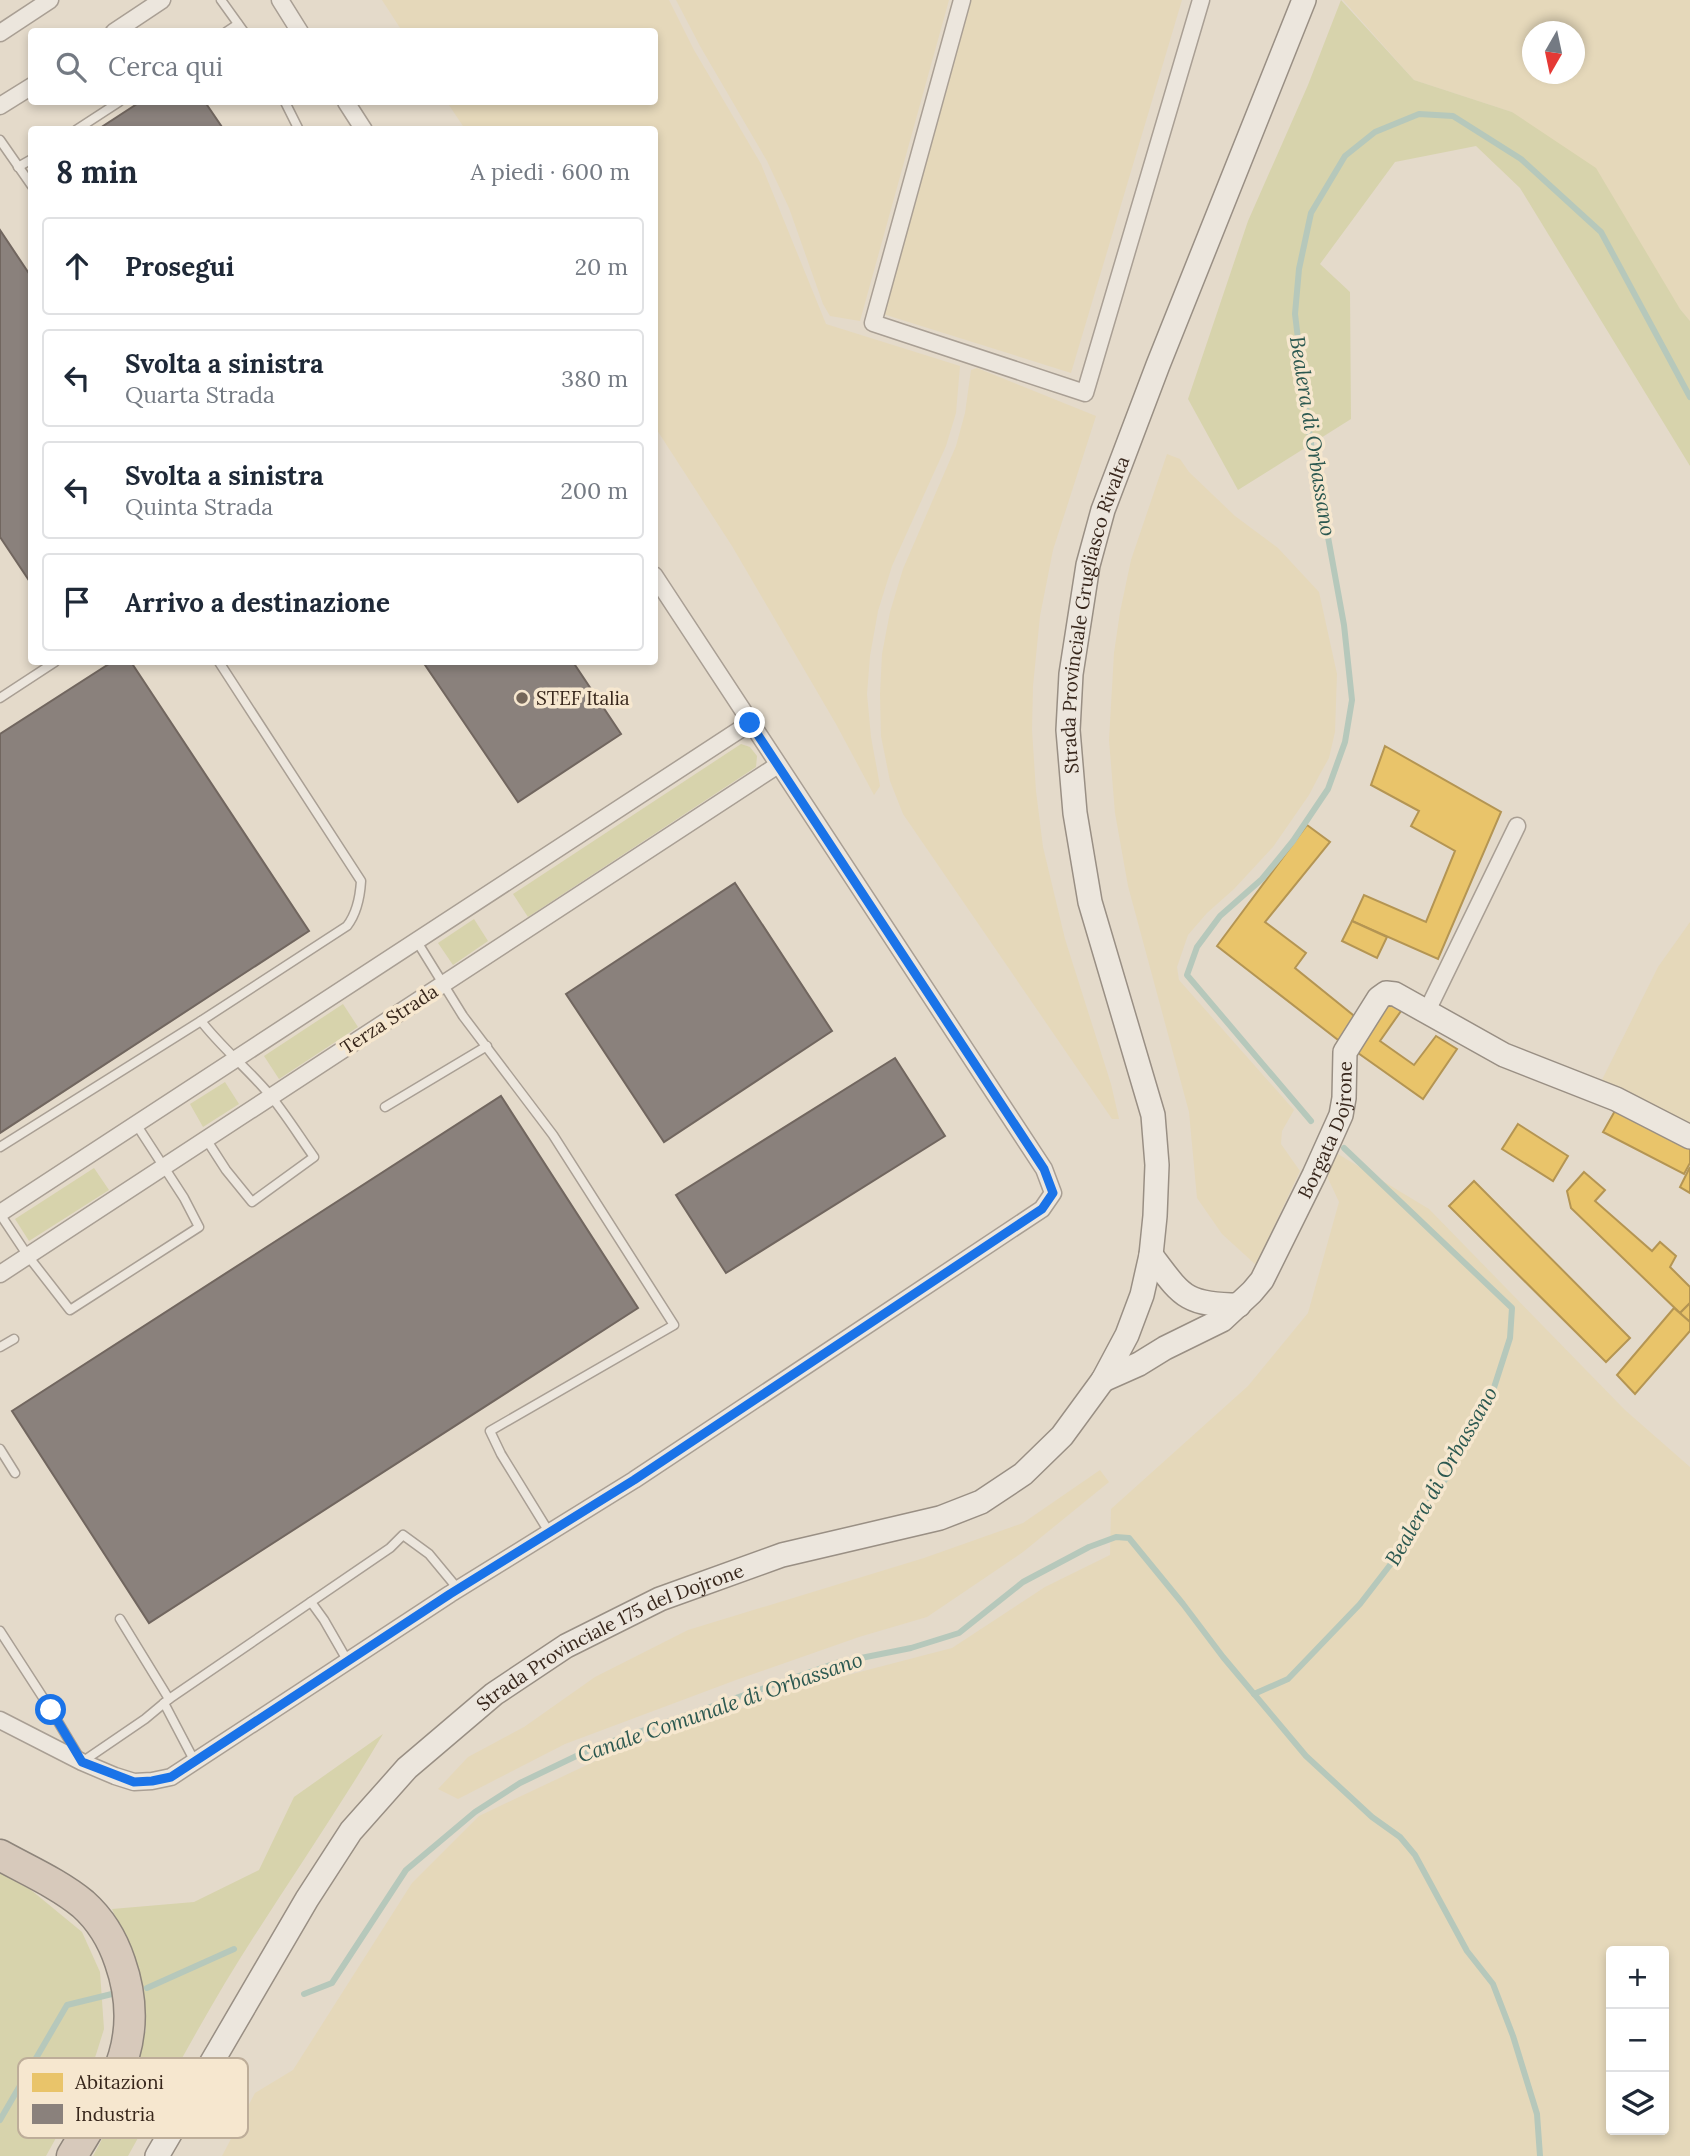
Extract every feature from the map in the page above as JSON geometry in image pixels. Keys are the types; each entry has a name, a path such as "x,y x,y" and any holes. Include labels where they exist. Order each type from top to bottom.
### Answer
{"highway":[{"path":"0,1855 83,1904 97,1919 114,1945 130,1997 131,2025 123,2058"},
{"path":"72,2156 82,2138"}],"street":[{"path":"0,33 50,0"},
{"path":"120,28 162,0"},
{"path":"279,0 297,28"},
{"path":"962,0 873,323 1085,393 1201,0"},
{"name":"Strada Provinciale Grugliasco Rivalta","path":"1151,1255 1157,1165 1153,1115 1090,902 1073,799 1068,730 1071,674 1088,565 1103,510 1304,0"},
{"path":"0,106 28,88"},
{"path":"348,105 361,126"},
{"path":"0,1720 82,1762 134,1782 171,1777 347,1660 634,1480 1042,1209 1053,1193 1044,1169 658,581"},
{"path":"0,1213 750,723"},
{"name":"Terza Strada","path":"0,1274 778,765"},
{"path":"1427,1011 1517,826"},
{"name":"Borgata Dojrone","path":"1103,1380 1222,1320 1262,1280 1341,1115 1344,1098 1343,1062 1349,1044 1379,998 1386,993 1395,993 1504,1055 1616,1099 1690,1137"},
{"path":"1151,1255 1174,1286 1186,1296 1211,1305 1239,1305"},
{"name":"Strada Provinciale 175 del Dojrone","path":"214,2058 307,1899 351,1831 408,1768 494,1694 566,1646 660,1599 782,1555 940,1518 981,1502 1023,1474 1062,1436 1103,1380 1127,1335 1142,1295 1151,1255"},
{"name":"Strada Provinciale 175 del Dojrone","path":"157,2156 168,2138"}],"lane":[{"path":"222,0 241,28"},
{"path":"82,126 114,105"},
{"path":"286,105 297,126"},
{"path":"0,140 28,181"},
{"path":"18,167 28,161"},
{"path":"0,698 50,665"},
{"path":"0,1147 201,1021 347,926 354,917 361,881 221,665"},
{"path":"415,940 463,1016 553,1135 674,1325 490,1431 501,1454 549,1532"},
{"path":"201,1021 271,1096 314,1157 252,1202 226,1170 206,1139"},
{"path":"385,1107 487,1046"},
{"path":"0,1213 28,1256 70,1310 199,1227 184,1198 136,1124"},
{"path":"0,1348 13,1339"},
{"path":"0,1449 15,1473"},
{"path":"0,1631 82,1762 390,1548 403,1535 429,1554 458,1589"},
{"path":"311,1602 347,1660"},
{"path":"120,1619 167,1701 195,1762"}],"shaded area":[{"path":"382,0 669,0 694,50 761,164 826,324 960,366 956,413 946,446 892,566 878,611 867,694 880,786 874,795 836,724 732,546 658,432 658,126 463,126 449,105 658,105 658,28 400,28"},
{"path":"676,0 949,0 860,321 830,316 823,304 789,208 767,161"},
{"path":"969,0 1182,0 1071,373 883,314"},
{"path":"1341,0 1414,80 1512,112 1596,168 1680,309 1690,321 1690,466 1520,188 1476,146 1395,162 1320,264 1350,292 1351,419 1238,490 1188,399 1248,221 1308,85"},
{"path":"1343,0 1690,0 1690,321 1512,112 1414,80"},
{"path":"977,368 1096,416 1053,550 1040,616 1032,730 1043,847 1065,939 1111,1084 1119,1119 1112,1119 903,814 890,781 881,736 882,654 890,612 903,569 956,446 965,413 971,370"},
{"path":"1167,454 1180,459 1189,472 1235,516 1278,548 1319,592 1337,674 1335,732 1329,758 1309,795 1273,847 1188,935 1177,967 1179,980 1294,1110 1282,1131 1281,1144 1300,1171 1256,1265 1222,1234 1197,1198 1189,1112 1128,886 1115,813 1109,740 1114,653 1131,560"},
{"path":"741,744 750,747 757,756 756,767 528,917 513,894"},
{"path":"474,919 488,941 453,965 438,943"},
{"path":"1690,922 1690,1131 1600,1084 1658,967"},
{"path":"343,1004 358,1027 279,1079 264,1056"},
{"path":"225,1082 239,1104 203,1127 190,1104"},
{"path":"1338,1154 1429,1209 1625,1410 1690,1467 1690,2156 222,2156 231,2138 248,2138 248,2106 255,2093 293,2070 412,1883 479,1816 606,1756 802,1687 952,1648 1045,1587 1110,1555 1111,1509 1248,1386 1308,1313 1339,1202 1326,1174"},
{"path":"94,1168 109,1190 29,1241 15,1219"},
{"path":"1100,1470 1109,1482 1023,1552 927,1617 859,1637 736,1680 565,1744 458,1799 438,1789 468,1757 524,1727 595,1677 688,1630 924,1558 1023,1523"},
{"path":"383,1734 225,1983 182,2058 137,2058 146,2030 137,1967 112,1909 194,1902 259,1870 294,1797"},
{"path":"0,1873 31,1890 82,1932 100,1972 104,2029 95,2058 18,2058 18,2138 56,2138 46,2156 0,2156"},
{"path":"103,2138 138,2138 128,2156 93,2156"}],"building: Abitazioni":[{"path":"1385,746 1501,812 1438,959 1352,921 1364,895 1426,922 1455,851 1411,826 1419,811 1371,785"},
{"path":"1307,825 1330,842 1265,922 1306,953 1295,968 1358,1019 1342,1043 1217,946"},
{"path":"1352,921 1387,937 1377,958 1342,941"},
{"path":"1383,998 1401,1011 1380,1041 1414,1065 1436,1036 1457,1049 1423,1099 1351,1048"},
{"path":"1616,1109 1690,1147 1690,1163 1684,1174 1603,1132"},
{"path":"1518,1124 1568,1156 1553,1181 1502,1149"},
{"path":"1690,1167 1690,1193 1680,1187"},
{"path":"1584,1172 1605,1190 1595,1201 1652,1251 1660,1242 1676,1256 1670,1267 1690,1287 1690,1303 1680,1313 1571,1208 1567,1191"},
{"path":"1474,1181 1630,1338 1606,1362 1449,1206"},
{"path":"1690,1303 1690,1322 1680,1313"},
{"path":"1674,1308 1690,1322 1690,1331 1635,1394 1617,1375"}],"building: Industria":[{"path":"135,105 207,105 221,126 103,126"},
{"path":"0,230 28,272 28,579 0,537"},
{"path":"107,665 133,665 309,931 0,1133 0,734"},
{"name":"STEF Italia","path":"425,665 575,665 621,734 518,802"},
{"path":"735,883 832,1031 664,1142 566,994"},
{"path":"895,1058 945,1136 726,1273 676,1195"},
{"path":"501,1096 638,1308 149,1623 12,1411"}],"waterway":[{"name":"Bealera di Orbassano","path":"1311,1121 1187,975 1197,947 1220,916 1262,879 1293,841 1328,789 1345,742 1352,700 1344,625 1310,438 1295,314 1299,269 1311,213 1345,156 1375,132 1419,114 1453,116 1521,159 1601,232 1690,397"},
{"name":"Bealera di Orbassano","path":"1254,1694 1288,1679 1360,1604 1397,1556 1412,1527 1449,1474 1490,1400 1510,1338 1512,1308 1344,1148"},
{"name":"Canale Comunale di Orbassano","path":"304,1994 332,1983 406,1870 475,1812 520,1783 593,1748 836,1663 911,1648 959,1633 1023,1582 1089,1547 1116,1537 1129,1538 1306,1756 1372,1817 1400,1837 1415,1855 1467,1951 1493,1984 1513,2036 1537,2114 1540,2156"},
{"name":"Canale Comunale di Orbassano","path":"147,1988 234,1949"},
{"path":"36,2058 67,2005 116,1993"},
{"path":"0,2120 18,2089"}],"place":[{"name":"STEF Italia","path":"522,698"}],"route":[{"path":"51,1710 82,1762 134,1782 171,1777 347,1660 634,1480 1042,1209 1053,1193 1044,1169 750,723"}]}
